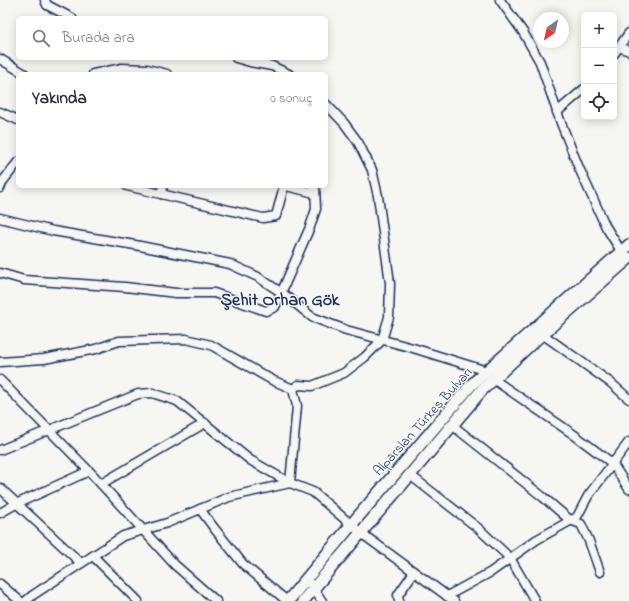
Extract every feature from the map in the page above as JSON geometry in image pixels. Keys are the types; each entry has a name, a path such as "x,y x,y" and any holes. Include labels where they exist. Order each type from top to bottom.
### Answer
{"main road":[{"name":"Alparslan Türkeş Bulvarı","path":"303,601 410,475 490,375 627,253"},
{"name":"Alparslan Türkeş Bulvarı","path":"288,601 471,385 490,375"}],"street":[{"path":"45,0 47,5 68,16"},
{"path":"500,0 523,32 540,62 557,112 579,168 606,227 627,253"},
{"path":"617,50 629,33"},
{"path":"617,50 629,51"},
{"path":"0,59 22,72"},
{"path":"243,60 272,66 285,72"},
{"path":"103,72 122,68 147,69 159,72"},
{"path":"557,112 581,92"},
{"path":"294,389 298,385 312,386 344,374 365,357 382,340 389,317 390,283 378,196 372,170 358,142 344,123 328,106"},
{"path":"0,112 16,119"},
{"path":"0,188 3,180 16,164"},
{"path":"144,188 162,190 263,218 276,216 284,188"},
{"path":"0,273 24,280 125,287 176,293 214,293 266,311 275,307 310,227 316,208 315,189 305,188"},
{"path":"0,218 53,231 135,245 230,264 258,277 312,317 346,330 490,375 612,463 629,489"},
{"path":"539,331 611,383 629,399"},
{"path":"0,362 44,358 96,349 119,341 186,339 210,345 272,380 294,389"},
{"path":"0,380 89,471 175,565 216,601"},
{"path":"290,483 297,406 294,389"},
{"path":"0,450 138,394 152,393 177,401 250,460 290,483 312,492 361,533 450,599 536,540 577,517 588,496 629,442"},
{"path":"101,484 205,423"},
{"path":"452,424 570,520 581,524 590,541 600,572"},
{"path":"0,513 16,504 89,471"},
{"path":"410,475 478,528 510,558 535,601"},
{"path":"26,601 123,536 167,523 229,497 290,483"},
{"path":"0,488 81,564"},
{"path":"200,509 243,564 288,601"},
{"path":"93,556 138,601"},
{"path":"399,601 398,595 414,572"},
{"path":"307,578 322,601"},
{"path":"0,584 20,601"}],"district":[{"name":"Şehit Orhan Gök","path":"280,299"}]}
